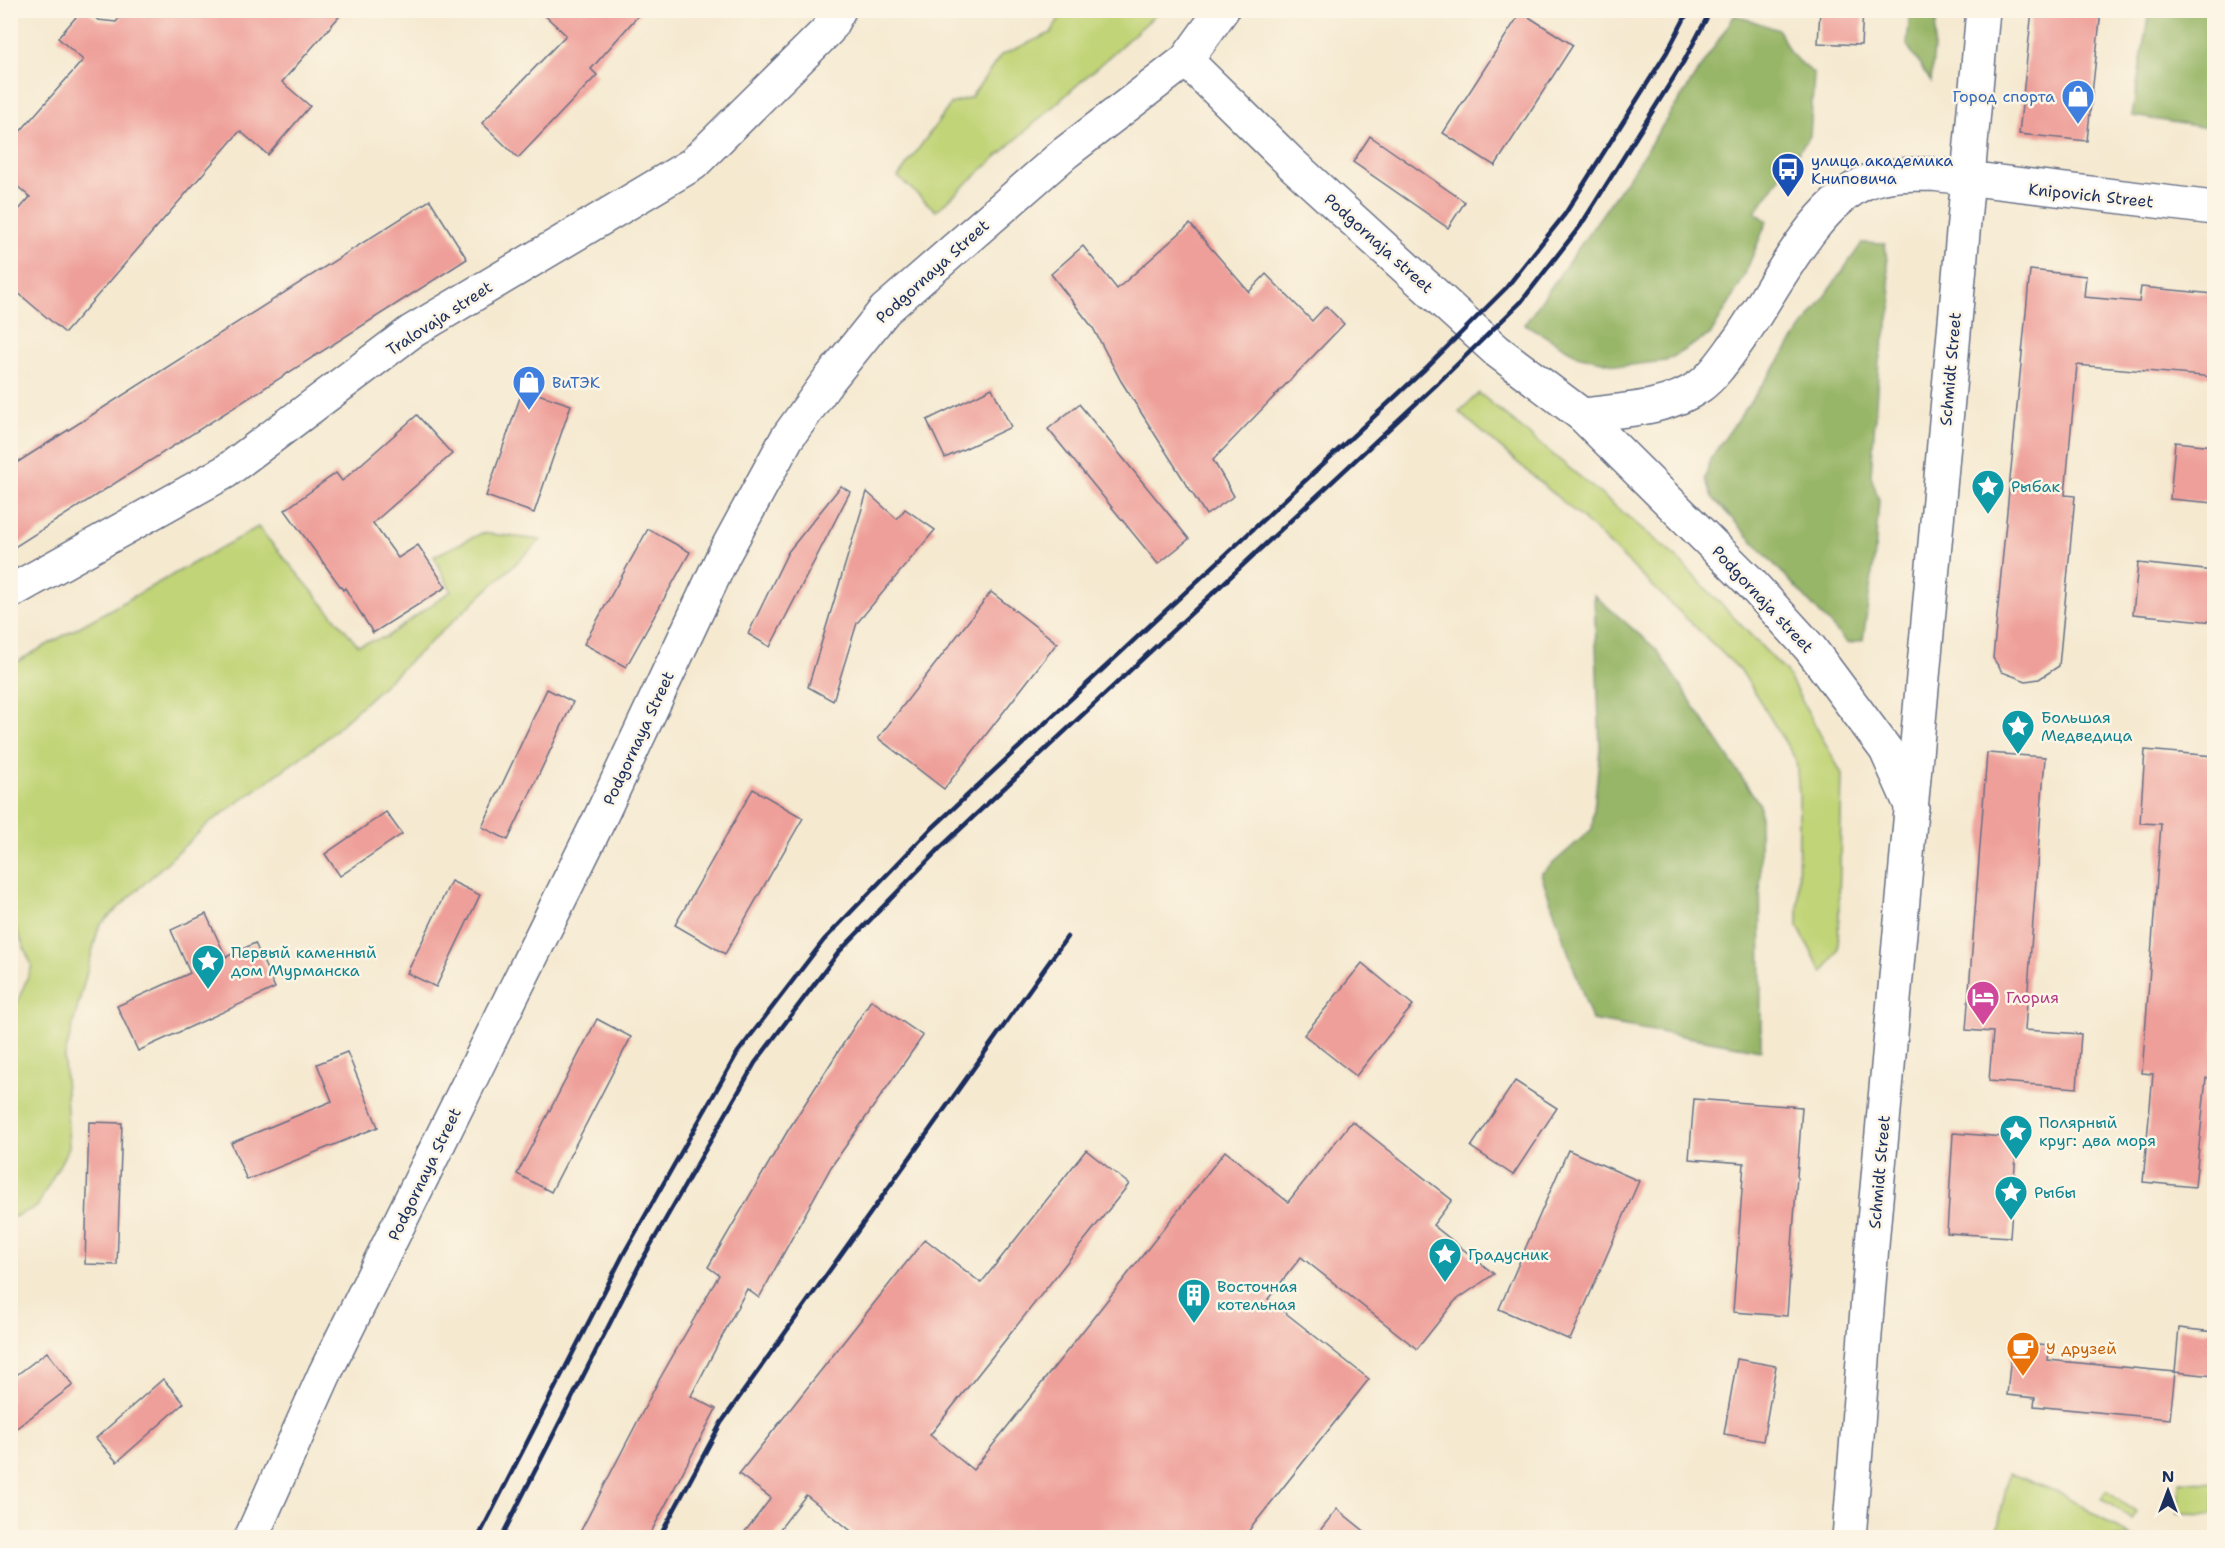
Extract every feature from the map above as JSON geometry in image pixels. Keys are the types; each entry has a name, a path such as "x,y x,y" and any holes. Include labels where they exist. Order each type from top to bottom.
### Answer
{"main road":[{"name":"Tralovaja street","path":"10,592 225,472 411,332 693,164 828,30 839,10"},
{"path":"1186,60 1222,10"},
{"name":"Schmidt Street","path":"1849,1538 1983,10"},
{"name":"Podgornaja street","path":"1186,60 1292,164 1497,351 1582,415 1749,581 1810,648 1886,750 1912,808"},
{"name":"Podgornaya Street","path":"250,1538 325,1373 600,818 723,556 787,438 828,381 885,310 1065,153 1186,60"},
{"path":"1582,415 1652,406 1678,398 1701,385 1720,366 1814,226 1837,200 1868,182 1904,173 1968,179"},
{"name":"Knipovich Street","path":"1968,179 2214,208"}],"green space":[{"path":"1063,11 1160,11 936,211 898,177 951,104 971,97 1001,55 1051,33"},
{"path":"1910,11 1937,11 1931,82 1907,45"},
{"path":"2149,11 2214,11 2214,74 2208,128 2132,116"},
{"path":"1735,15 1779,30 1790,53 1814,74 1810,136 1755,212 1767,221 1742,281 1711,334 1666,361 1622,366 1577,355 1525,324 1634,169"},
{"path":"1862,243 1885,244 1892,305 1879,361 1871,476 1879,500 1875,553 1863,640 1848,644 1712,497 1705,479 1710,459"},
{"path":"1479,393 1675,556 1786,672 1842,774 1838,950 1823,973 1798,927 1799,795 1796,760 1742,672 1584,520 1459,412"},
{"path":"258,527 358,645 386,637 451,591 434,556 482,533 541,540 322,742 208,824 99,926 64,1059 69,1147 37,1207 11,1218 11,1018 32,966 11,917 11,665"},
{"path":"1594,595 1656,649 1760,805 1761,1050 1592,1020 1541,874 1592,829 1600,748"},
{"path":"2009,1473 2063,1494 2131,1537 1996,1537"},
{"path":"2179,1482 2214,1483 2214,1514 2178,1513"},
{"path":"2106,1491 2137,1512 2132,1519 2101,1498"}],"building":[{"path":"82,10 86,10 98,20 116,22 126,10 345,10 282,82 310,106 268,155 240,131 65,333 10,286 10,220 30,197 10,180 10,143 83,60 58,38"},
{"path":"539,10 643,10 591,69 597,75 518,158 482,123 566,35"},
{"path":"1820,10 1863,10 1861,45 1818,43"},
{"path":"2032,10 2101,10 2087,141 2019,134"},
{"path":"1521,12 1573,45 1495,166 1443,133"},
{"path":"1370,136 1465,202 1448,228 1353,162"},
{"path":"430,200 467,259 10,550 10,467"},
{"path":"1190,224 1249,292 1266,274 1312,321 1326,306 1344,324 1213,460 1234,496 1206,515 1121,381 1093,328 1051,274 1083,246 1117,289"},
{"path":"2030,270 2086,276 2084,297 2139,302 2141,287 2214,294 2214,377 2077,365 2065,495 2075,496 2059,666 2039,679 2026,681 2002,672 1993,658"},
{"path":"992,388 1011,427 945,458 927,420"},
{"path":"523,389 571,405 534,513 486,496"},
{"path":"1079,404 1189,539 1158,564 1048,429"},
{"path":"417,415 452,454 373,523 398,558 418,545 446,587 373,633 345,588 343,590 285,510 336,473 342,481"},
{"path":"2175,442 2214,446 2214,503 2170,499"},
{"path":"841,486 850,492 770,647 748,634 788,552"},
{"path":"867,492 897,519 905,509 935,530 857,623 833,701 808,687"},
{"path":"648,529 690,552 626,667 584,644"},
{"path":"2138,563 2214,571 2214,622 2133,614"},
{"path":"991,592 1057,643 944,789 878,738"},
{"path":"547,689 573,702 508,840 482,827"},
{"path":"2145,750 2214,756 2214,1079 2206,1078 2195,1187 2143,1182 2153,1074 2142,1073 2161,824 2140,823"},
{"path":"1987,753 2045,757 2025,1030 2081,1034 2077,1088 1989,1081 1993,1032 1966,1030"},
{"path":"753,789 803,818 725,954 675,925"},
{"path":"386,812 402,834 340,876 325,854"},
{"path":"451,881 480,895 436,987 407,973"},
{"path":"206,914 226,957 255,943 275,988 138,1051 117,1006 190,973 171,930"},
{"path":"1362,963 1413,1005 1356,1076 1304,1035"},
{"path":"871,1000 923,1036 831,1167 759,1298 747,1289 691,1396 716,1409 648,1538 577,1538 659,1380 719,1275 708,1267 787,1132"},
{"path":"597,1019 631,1037 551,1192 517,1174"},
{"path":"347,1052 378,1127 247,1180 231,1143 332,1101 317,1064"},
{"path":"1515,1081 1557,1108 1513,1175 1471,1147"},
{"path":"1694,1099 1802,1107 1787,1316 1733,1312 1744,1163 1689,1159"},
{"name":"Восточная котельная","path":"1352,1121 1452,1200 1433,1225 1494,1274 1455,1301 1417,1349 1301,1257 1268,1299 1369,1379 1243,1538 860,1538 806,1495 773,1538 740,1538 771,1498 739,1474 925,1239 981,1283 1086,1150 1129,1184 930,1435 973,1470 1225,1151 1288,1202"},
{"path":"89,1122 122,1123 117,1265 85,1264"},
{"path":"1953,1133 2017,1138 2010,1237 1947,1233"},
{"path":"1568,1150 1639,1181 1570,1340 1499,1309"},
{"path":"2179,1328 2214,1332 2214,1376 2175,1372"},
{"path":"2012,1343 2050,1346 2048,1360 2175,1372 2170,1419 2034,1406 2035,1398 2007,1395"},
{"path":"47,1352 73,1385 10,1433 10,1380"},
{"path":"1737,1359 1776,1366 1763,1441 1724,1434"},
{"path":"163,1379 184,1403 117,1462 96,1438"},
{"path":"1337,1509 1373,1538 1314,1538"}],"railway":[{"path":"478,1538 624,1253 738,1052 824,940 927,833 1425,369 1506,288 1565,214 1667,52 1689,10"},
{"path":"501,1538 641,1262 755,1063 838,953 941,847 1438,383 1521,302 1581,225 1684,61 1711,10"},
{"path":"659,1538 721,1423 1067,937"}],"place":[{"name":"Город спорта","path":"2078,125"},
{"name":"улица академика Книповича","path":"1788,198"},
{"name":"ВиТЭК","path":"529,411"},
{"name":"Рыбак","path":"1988,515"},
{"name":"Большая Медведица","path":"2018,755"},
{"name":"Первый каменный дом Мурманска","path":"208,990"},
{"name":"Глория","path":"1983,1026"},
{"name":"Полярный круг: два моря","path":"2016,1160"},
{"name":"Рыбы","path":"2011,1221"},
{"name":"Градусник","path":"1445,1283"},
{"name":"Восточная котельная","path":"1194,1324"},
{"name":"У друзей","path":"2023,1377"}]}
